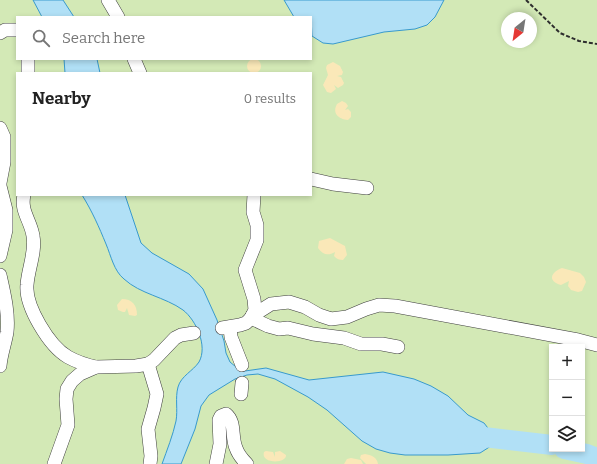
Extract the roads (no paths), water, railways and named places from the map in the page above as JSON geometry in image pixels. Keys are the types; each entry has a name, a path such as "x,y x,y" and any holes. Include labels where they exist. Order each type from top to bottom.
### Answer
{"lane":[{"path":"108,0 117,16"},
{"path":"0,33 5,30 16,30"},
{"path":"28,60 28,72"},
{"path":"134,60 140,72"},
{"path":"0,128 4,137 4,162 0,183"},
{"path":"312,179 333,184 368,188"},
{"path":"0,186 6,210 6,230 0,256"},
{"path":"24,196 22,204 33,236 33,250 27,285 27,296 31,309 46,335 66,356 79,363 96,367 136,366 148,364 154,360 175,338 181,335 194,333"},
{"path":"252,317 255,310 254,299 246,270 257,240 257,225 253,212 254,196"},
{"path":"0,275 5,300 7,332 1,354 0,366"},
{"path":"242,365 226,327 240,325 272,304 289,302 305,307 319,315 331,319 347,317 379,305 395,306 578,340 597,346"},
{"path":"252,317 268,326 279,329 288,328 313,334 344,338 360,344 382,344 398,347"},
{"path":"148,364 157,394 148,430 151,456 150,464"},
{"path":"54,464 68,425 66,399 67,389 72,380 80,374 96,367"},
{"path":"216,464 220,444 220,420 221,416 226,414 230,417 232,423 233,438 236,450 247,464"}],"water":[{"path":"33,0 63,0 73,16 41,16"},
{"path":"284,0 444,0 435,17 427,25 415,29 384,32 333,44 323,43 312,36 312,16 293,16"},
{"path":"64,60 97,60 100,72 65,72"},
{"path":"83,196 125,196 141,243 152,253 189,274 203,289 217,320 224,341 226,353 230,362 236,367 245,371 266,368 309,380 383,372 414,379 431,386 448,396 468,415 484,423 491,432 493,438 491,446 480,453 448,455 405,455 376,449 362,441 327,410 308,397 275,379 258,374 247,375 235,379 209,395 201,406 195,429 181,464 162,464 176,421 178,387 184,377 199,362 202,349 201,341 196,327 188,314 176,306 137,288 121,276 113,263 89,207"}],"waterway":[{"path":"467,435 549,445"},
{"path":"578,452 597,458"}]}
